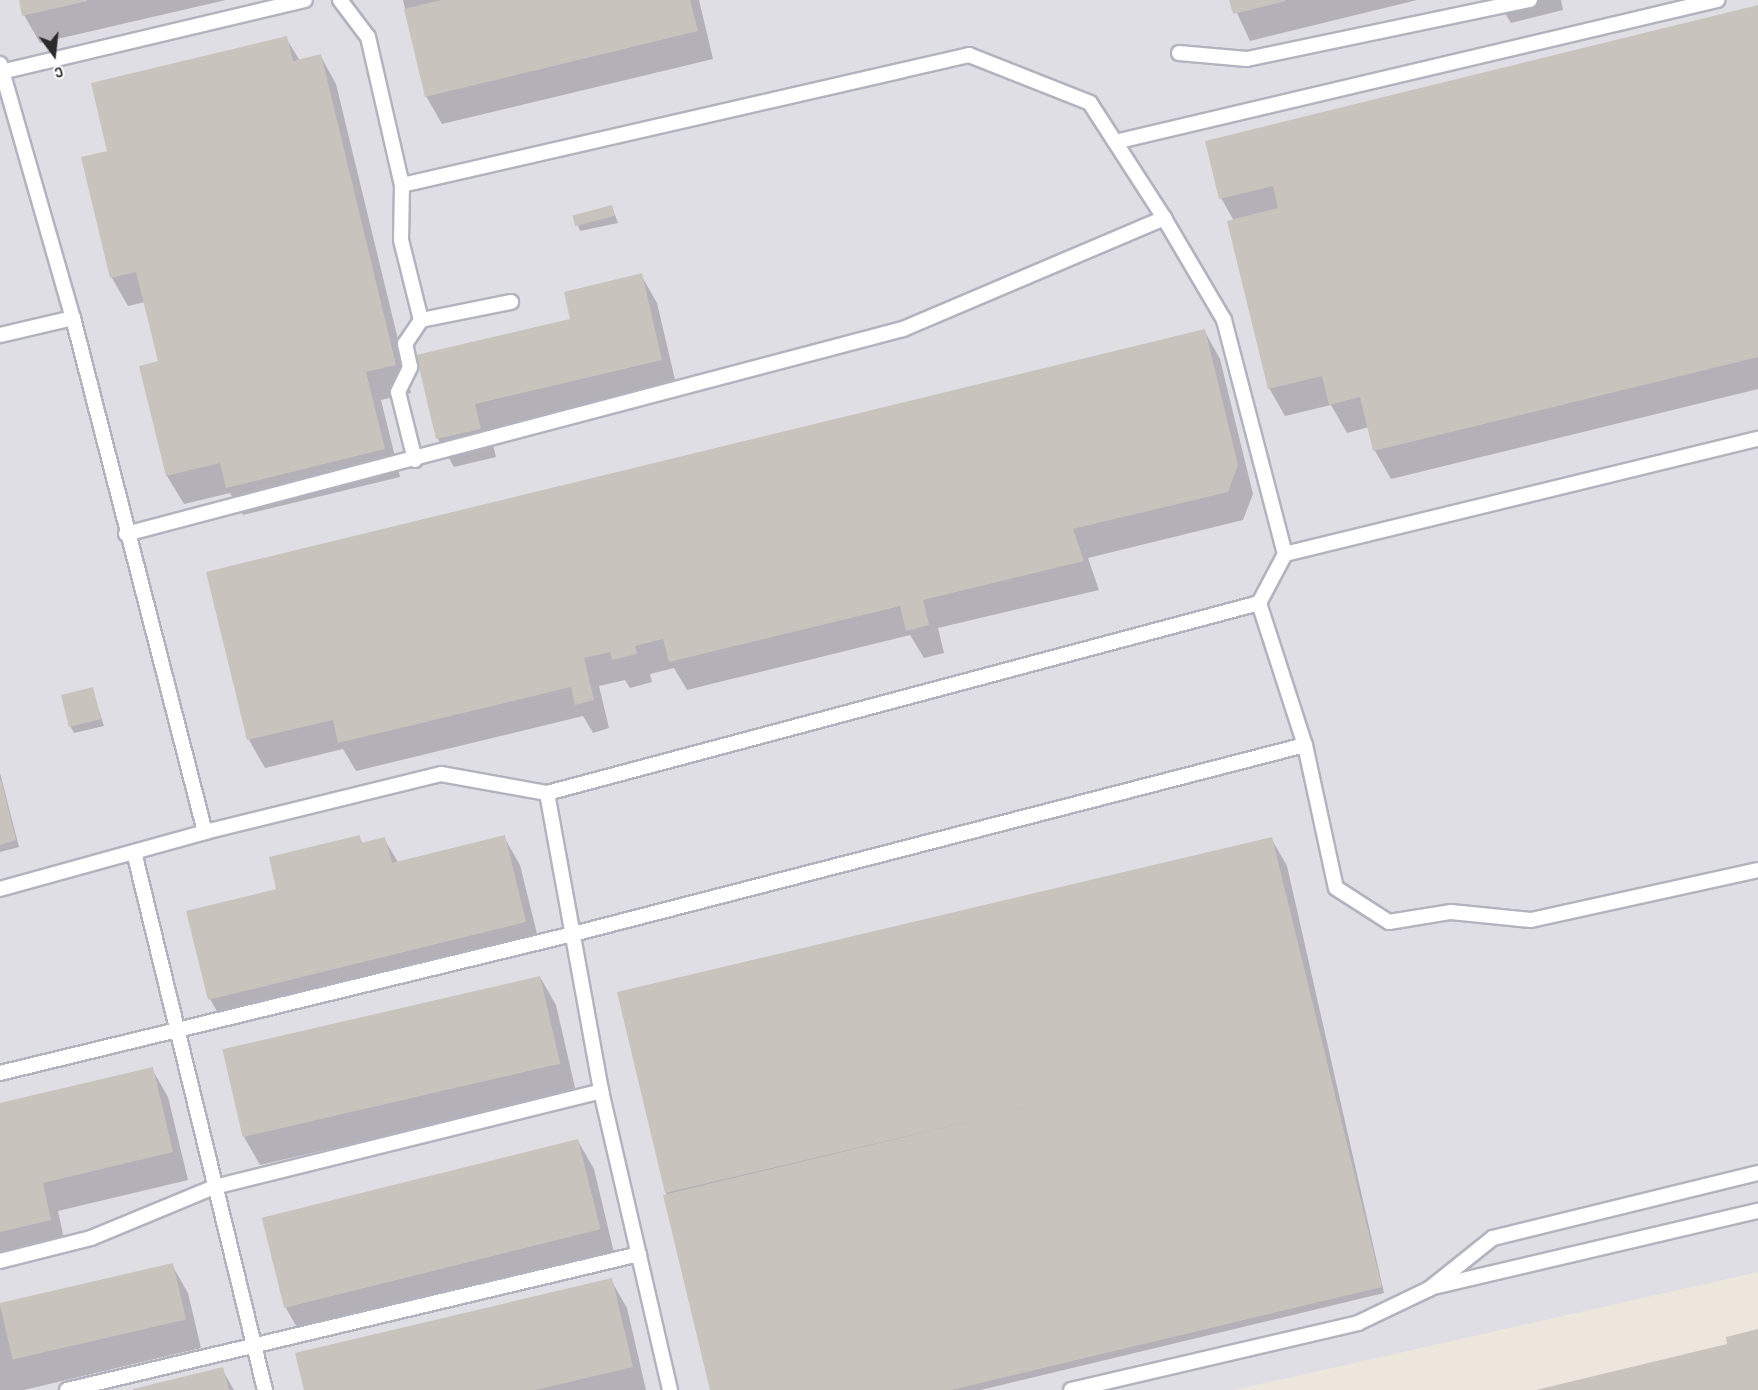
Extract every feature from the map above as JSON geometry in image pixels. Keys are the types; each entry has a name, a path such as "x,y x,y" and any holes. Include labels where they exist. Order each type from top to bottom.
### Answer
{"lane":[{"path":"205,832 126,534 73,318 3,67 305,0"},
{"path":"340,0 368,37 402,185 401,240 421,320"},
{"path":"1179,53 1247,59 1530,0"},
{"path":"1115,142 1717,0"},
{"path":"402,185 969,55 1090,103 1164,218 1224,320 1285,554 1259,603 1305,746 1336,888 1389,922 1451,912 1531,920 1758,870"},
{"path":"126,534 415,460 903,329 1164,218"},
{"path":"415,460 398,392 410,367 405,344 421,320 511,302"},
{"path":"0,335 73,318"},
{"path":"1285,554 1758,439"},
{"path":"0,889 205,832 441,774 547,793 1259,603"},
{"path":"0,1074 573,934 1305,746"},
{"path":"547,793 601,1091 670,1390"},
{"path":"134,852 265,1390"},
{"path":"0,1261 91,1238 214,1187 601,1091"},
{"path":"1071,1390 1358,1323 1428,1289 1493,1238 1758,1173"},
{"path":"1428,1289 1758,1211"},
{"path":"67,1390 639,1254"}],"shaded area":[{"path":"0,0 1758,0 1758,1272 1234,1390 0,1390"}],"building":[{"path":"19,0 87,0 87,1 22,16"},
{"path":"441,0 690,0 698,31 425,97 404,9"},
{"path":"1229,0 1285,0 1286,1 1233,14"},
{"path":"1758,5 1758,357 1373,451 1360,397 1329,405 1322,376 1268,389 1227,221 1278,208 1273,186 1219,199 1205,141"},
{"path":"287,36 293,61 321,54 396,365 366,372 385,449 226,488 220,463 166,476 139,366 158,361 136,272 110,278 81,157 107,151 91,83"},
{"path":"612,205 615,216 575,226 572,216"},
{"path":"642,273 662,360 475,404 481,429 436,439 416,355 570,319 564,292"},
{"path":"1205,329 1238,465 1228,492 1073,529 1084,561 923,600 929,625 906,631 900,606 669,662 663,639 635,646 637,654 612,660 610,652 584,658 594,700 575,705 571,687 338,743 333,720 247,740 206,572"},
{"path":"93,687 101,719 69,727 61,695"},
{"path":"0,781 16,840 0,845"},
{"path":"360,835 361,843 385,837 392,863 505,835 526,922 208,1000 186,911 276,889 269,857"},
{"path":"1272,837 1382,1287 951,1390 710,1390 663,1195 1077,1096 665,1193 617,992"},
{"path":"540,976 560,1064 243,1137 222,1049"},
{"path":"153,1067 173,1152 43,1183 51,1220 0,1232 0,1103"},
{"path":"578,1139 600,1229 284,1308 262,1218"},
{"path":"173,1263 186,1320 13,1360 0,1303"},
{"path":"612,1278 633,1367 535,1390 304,1390 295,1353"},
{"path":"1758,1329 1758,1390 1536,1390 1727,1344 1726,1337"},
{"path":"223,1367 229,1390 133,1390 133,1389"}]}
